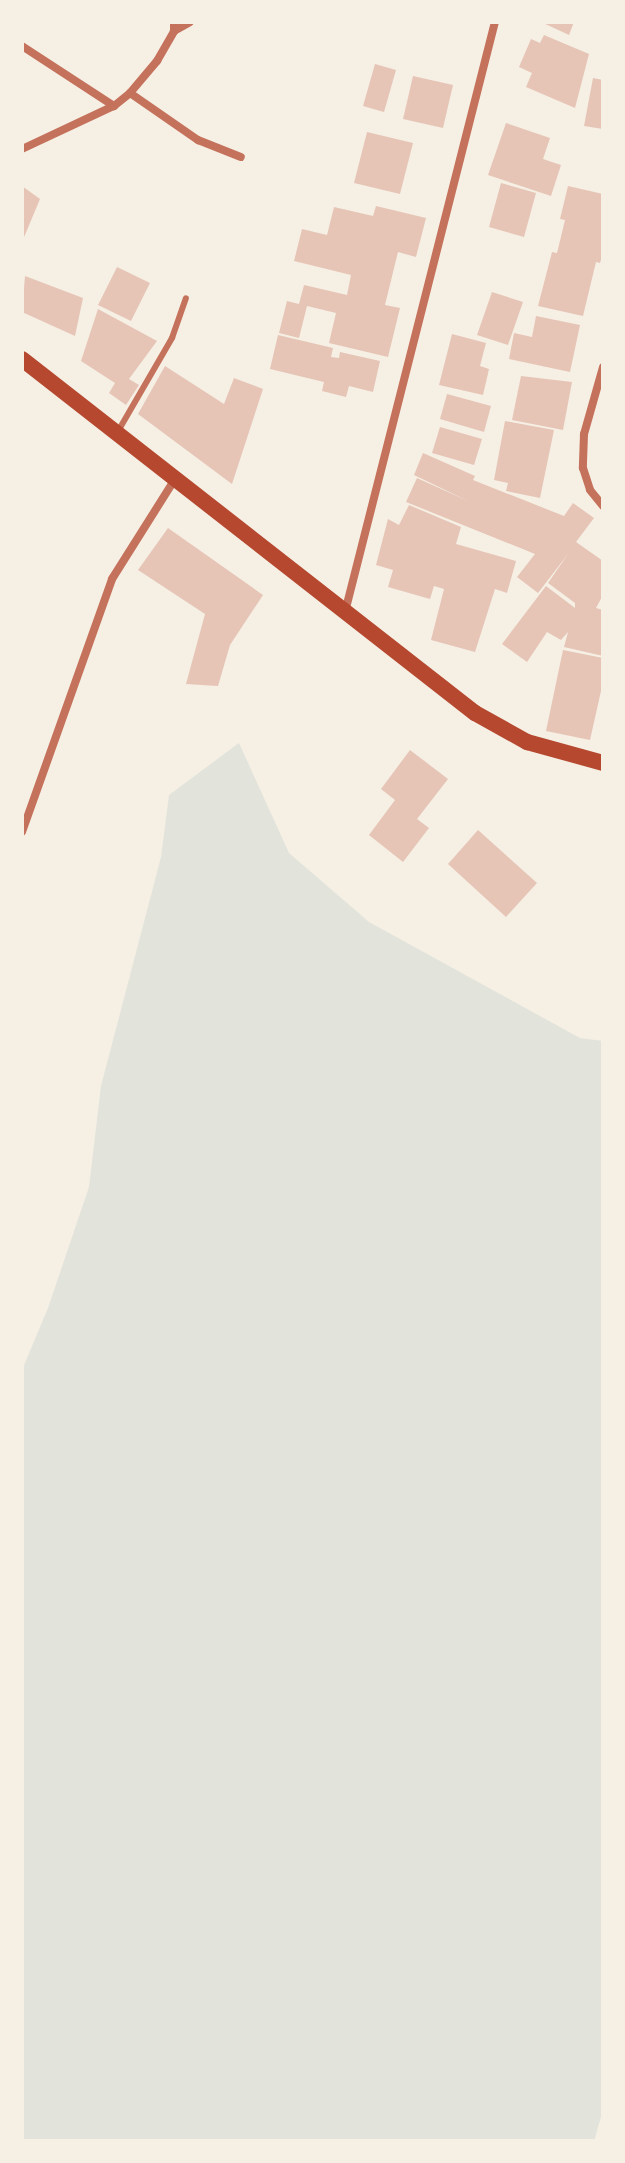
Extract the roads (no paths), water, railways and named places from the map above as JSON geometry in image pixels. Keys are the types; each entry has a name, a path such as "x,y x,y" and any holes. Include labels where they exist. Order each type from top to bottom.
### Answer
{"main road":[{"path":"22,359 344,613 504,732 602,759"}],"street":[{"path":"22,149 114,106 130,93 157,61 174,26 190,22"},
{"path":"344,613 495,22"},
{"path":"22,46 114,106"},
{"path":"130,93 198,140 241,157"},
{"path":"603,367 584,434 583,468 590,490 603,506"},
{"path":"22,832 112,579 175,478"}],"lane":[{"path":"117,433 172,338 186,298"}]}
